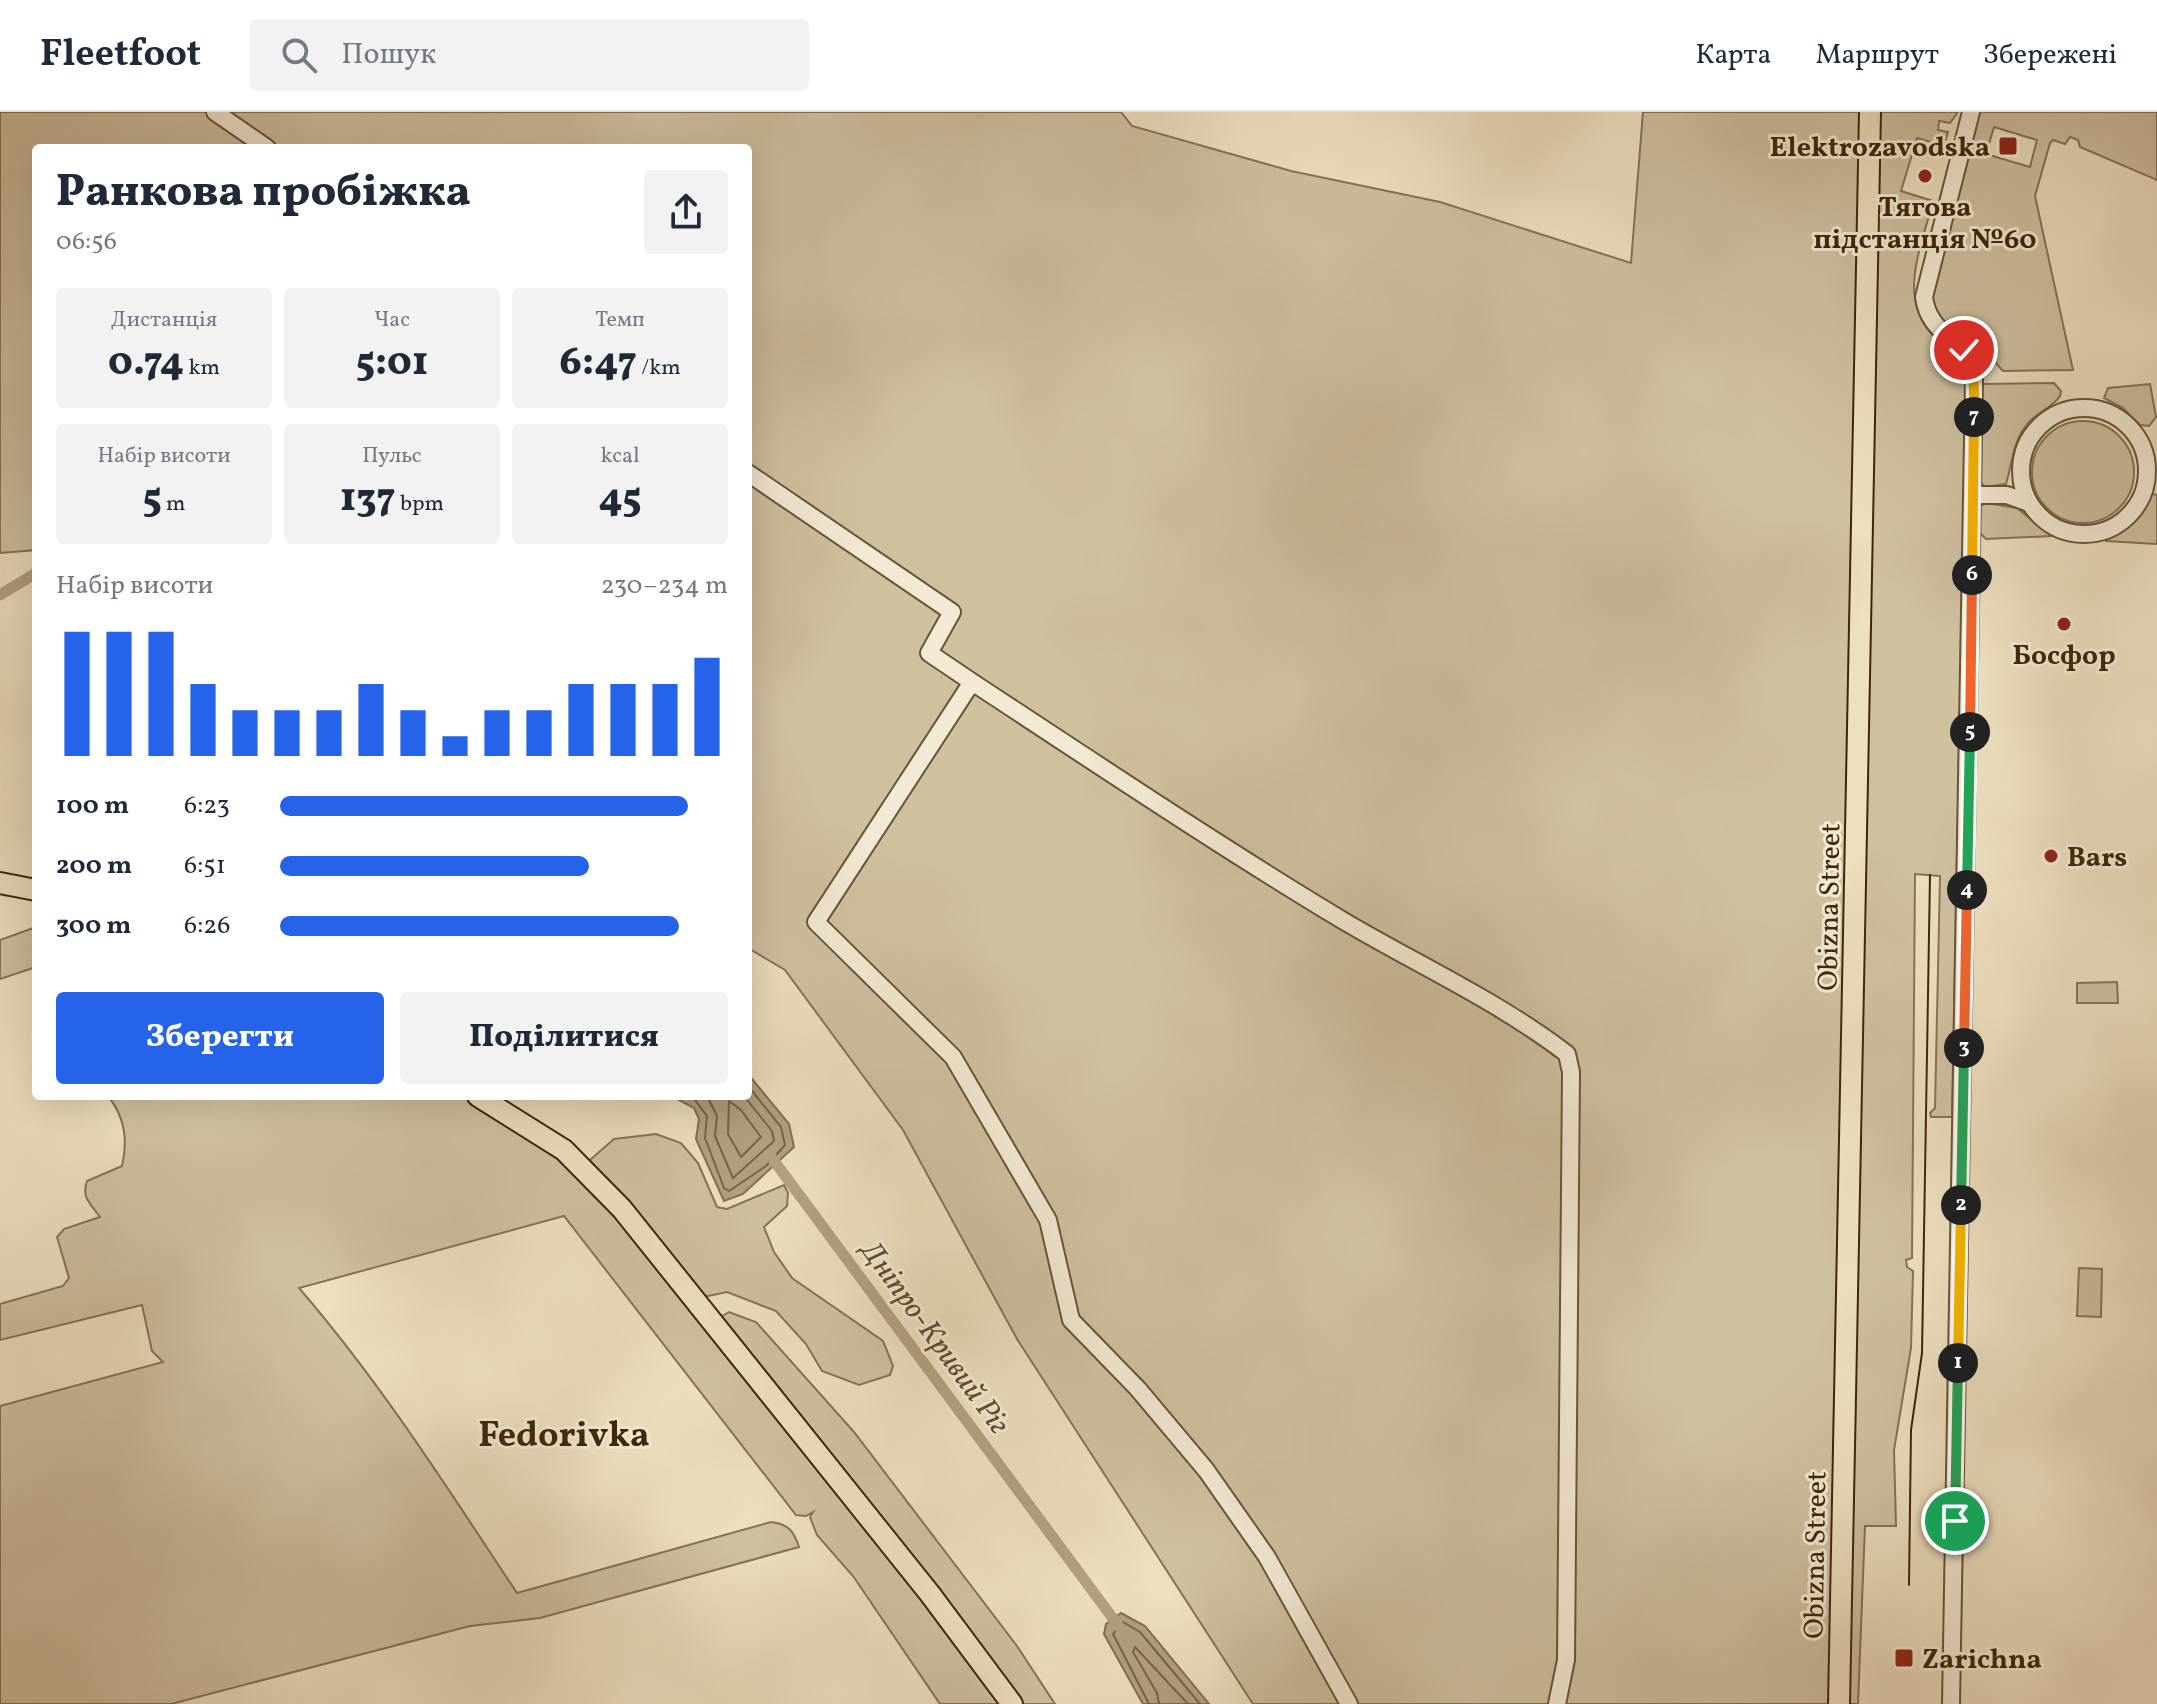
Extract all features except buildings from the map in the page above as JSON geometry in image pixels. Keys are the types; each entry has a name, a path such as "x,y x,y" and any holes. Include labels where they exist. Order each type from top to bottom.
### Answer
{"main road":[{"name":"Obizna Street","path":"1839,1704 1870,112"},
{"path":"0,883 32,889"},
{"path":"484,1100 564,1150 622,1209 930,1594 1012,1704"}],"street":[{"path":"215,112 261,144"},
{"path":"1951,1704 1974,495 1971,363 1964,350 1932,323 1924,297 1971,112"},
{"path":"1974,495 2015,496 2029,503 2049,524 2066,531 2084,534 2111,528 2127,517 2143,494 2147,476 2144,451 2131,428 2118,417 2102,410 2076,408 2051,417 2032,434 2022,458 2020,475 2029,503"},
{"path":"1998,495 2012,487 2020,475"},
{"path":"752,476 952,612 929,653 1235,854 1398,953 1487,1002 1567,1054 1571,1072 1566,1660 1557,1704"},
{"path":"972,682 816,922 953,1057 1048,1220 1071,1320 1138,1389 1206,1470 1267,1557 1349,1704"}],"shaded area":[{"path":"0,112 1121,112 1132,126 1291,171 1440,202 1631,263 1643,112 1958,112 1950,123 1939,121 1938,130 1948,132 1944,146 1917,138 1901,191 1933,201 1915,272 1916,306 1934,336 1959,360 1966,380 1952,1117 1931,1117 1930,1113 1935,1108 1940,876 1915,874 1912,1258 1906,1260 1907,1267 1913,1271 1911,1348 1894,1450 1896,1526 1865,1526 1858,1704 1253,1704 1017,1339 903,1130 785,970 752,950 752,144 32,144 32,550 0,553"},
{"path":"1976,112 2157,112 2157,180 2080,147 2078,140 2070,137 2065,144 2053,140 2050,143 2035,196 2073,370 2003,371 1985,351 1977,359 1937,318 1930,294","holes":["1994,127 2037,140 2030,167 1986,154"]},
{"path":"2054,383 2061,391 2060,396 2031,420 2020,435 2006,484 1985,487 1980,482 1977,392 1983,384"},
{"path":"2150,384 2156,417 2149,426 2140,425 2123,408 2104,398 2108,388"},
{"path":"2083,421 2112,429 2126,443 2134,472 2126,501 2112,515 2083,523 2054,515 2040,501 2032,472 2040,443 2054,429"},
{"path":"2149,493 2157,495 2157,544 2106,541 2106,535 2132,518"},
{"path":"1986,503 2017,508 2051,536 1986,539 1979,532 1979,507"},
{"path":"32,928 32,968 0,979 0,940"},
{"path":"2117,982 2118,1003 2077,1003 2077,983"},
{"path":"111,1100 484,1100 582,1167 614,1139 656,1134 681,1143 698,1163 717,1207 727,1209 784,1185 788,1193 787,1206 764,1227 774,1252 792,1278 883,1341 893,1366 890,1375 859,1385 822,1371 806,1344 776,1311 727,1292 694,1299 712,1322 729,1312 756,1322 854,1432 1017,1646 1055,1704 940,1704 853,1576 817,1535 810,1517 813,1512 806,1516 796,1515 564,1216 299,1288 386,1399 517,1593 771,1522 790,1529 799,1547 540,1618 470,1626 171,1704 0,1704 0,1406 163,1362 152,1351 142,1305 0,1340 0,1304 63,1286 69,1278 57,1237 64,1229 100,1217 86,1196 85,1187 87,1181 122,1166 124,1130"},
{"path":"2079,1268 2102,1269 2101,1317 2077,1316"}],"water":[{"path":"752,1079 789,1124 794,1147 743,1194 724,1201 696,1139 699,1119 694,1108 679,1100 752,1100"},
{"path":"1121,1613 1145,1626 1209,1704 1143,1704 1104,1634 1106,1624"}],"waterway":[{"name":"Дніпро-Кривий Ріг","path":"0,595 32,575"},
{"name":"Дніпро-Кривий Ріг","path":"769,1154 1120,1628"}],"tram line":[{"path":"1909,1585 1911,1430 1922,1353 1930,875"}],"place":[{"name":"Elektrozavodska","path":"2008,146"},
{"name":"Тягова підстанція №60","path":"1925,176"},
{"name":"Босфор","path":"2064,624"},
{"name":"Bars","path":"2051,856"},
{"name":"Zarichna","path":"1904,1658"}],"district":[{"name":"Fedorivka","path":"564,1433"}],"route":[{"path":"1955,1521 1974,495 1974,380 1971,363 1964,350"}]}
